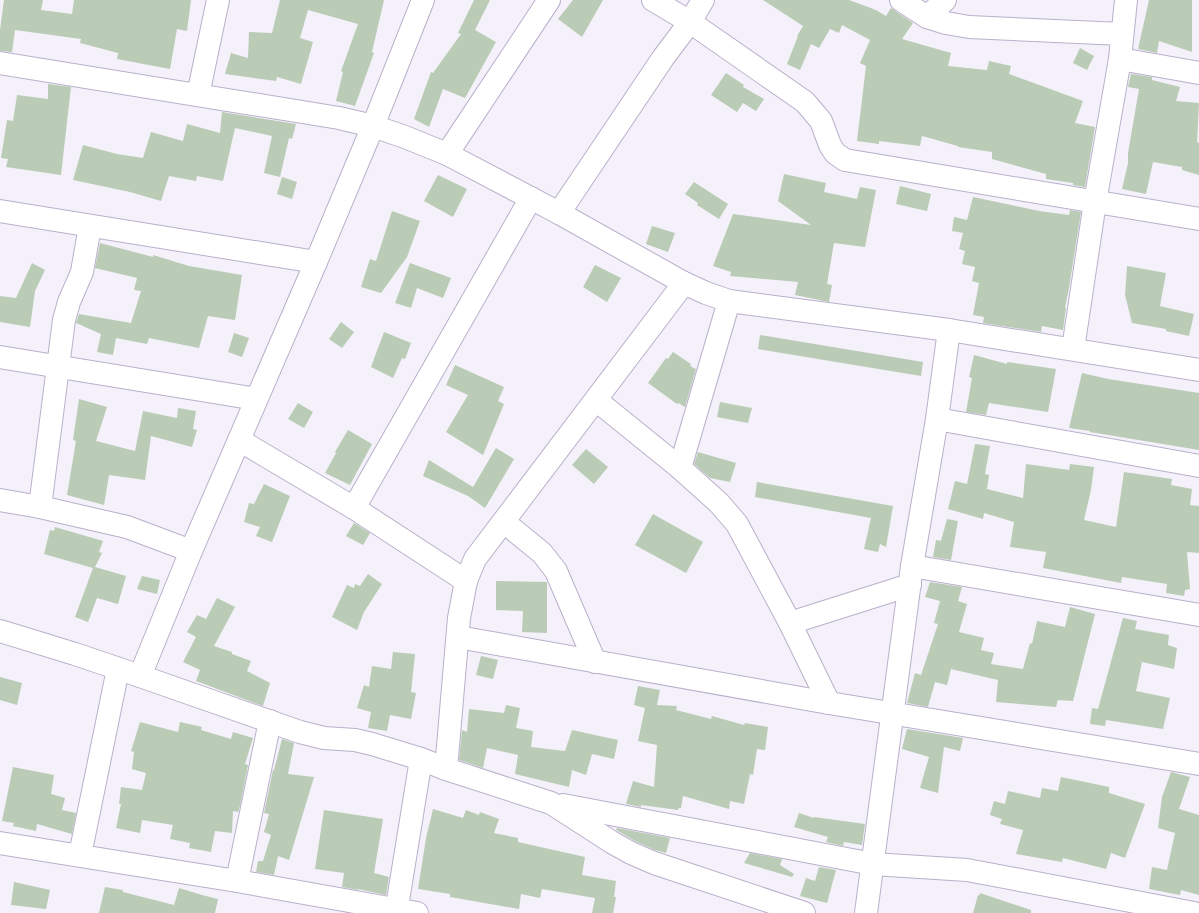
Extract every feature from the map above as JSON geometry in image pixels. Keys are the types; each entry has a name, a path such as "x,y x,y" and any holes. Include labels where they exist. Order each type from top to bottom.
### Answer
{"street":[{"path":"198,95 218,0"},
{"path":"140,676 191,551 373,126 423,0"},
{"path":"447,154 549,0"},
{"path":"653,0 690,22 805,102 821,121 830,145 835,153 845,160 1199,219"},
{"path":"559,213 663,58 690,22 703,0"},
{"path":"901,0 927,17 946,23 969,27 1122,34"},
{"path":"927,17 946,0"},
{"path":"1073,349 1120,59 1126,0"},
{"path":"1120,59 1199,73"},
{"path":"0,63 339,118 373,126 406,137 447,154 559,213 684,283 729,301 949,330 1199,370"},
{"path":"354,508 531,198"},
{"path":"0,211 316,262"},
{"path":"40,507 64,320 69,302 82,272 90,226"},
{"path":"446,769 459,618 466,581 475,559 684,283"},
{"path":"680,468 729,301"},
{"path":"866,913 911,575 937,419 949,330"},
{"path":"0,357 256,399"},
{"path":"596,400 680,468 719,503 737,524 790,623 829,703"},
{"path":"937,419 1199,466"},
{"path":"239,440 354,508 466,581"},
{"path":"0,500 40,507 127,527 191,551"},
{"path":"504,522 542,553 556,571 595,662"},
{"path":"790,623 911,575 1199,615"},
{"path":"0,630 34,640 312,735 324,738 355,740 372,744 551,802 873,864 967,870 1189,913"},
{"path":"458,637 829,703 1199,764"},
{"path":"80,855 118,669"},
{"path":"237,881 270,721"},
{"path":"0,842 237,881 403,912 421,759"},
{"path":"551,802 613,843 636,856 804,913"}],"building":[{"path":"4,0 43,0 41,10 72,14 74,0 191,0 187,31 177,29 170,69 117,59 118,53 80,43 81,39 15,30 12,52 0,51 0,30"},
{"path":"280,0 384,0 372,52 374,53 355,106 336,101 343,72 341,71 358,24 308,10 300,38 313,42 301,84 277,77 276,81 225,74 231,53 248,58 249,32 272,33"},
{"path":"474,0 490,0 475,30 496,42 465,98 443,89 429,127 414,119 431,72 433,73 461,34 458,33"},
{"path":"573,0 603,0 582,37 558,19"},
{"path":"763,0 849,0 876,10 886,16 891,8 913,23 902,39 951,53 948,66 987,70 989,61 1011,66 1009,74 1083,101 1075,123 1095,127 1085,187 1073,185 1073,183 1046,179 1046,174 992,159 992,152 958,147 922,136 920,146 879,141 879,144 857,141 866,66 860,63 870,40 842,25 839,33 830,29 819,48 811,44 800,70 787,64 797,36 803,26"},
{"path":"1149,0 1192,0 1192,52 1159,41 1157,53 1138,49"},
{"path":"1080,48 1094,56 1087,70 1073,63"},
{"path":"726,73 744,85 743,87 764,99 756,111 743,103 737,112 711,95"},
{"path":"1131,74 1152,77 1152,80 1180,87 1176,101 1199,103 1197,142 1199,143 1199,175 1182,170 1182,167 1153,162 1146,194 1122,189 1128,163 1128,153 1139,89 1128,87"},
{"path":"48,84 71,87 61,175 6,167 8,159 1,158 7,120 13,121 17,95 48,99"},
{"path":"222,112 296,124 292,139 289,138 280,177 264,173 272,136 235,128 223,181 197,176 196,181 169,176 161,201 130,192 73,180 83,145 117,154 143,158 151,132 183,141 187,124 220,133"},
{"path":"784,174 826,183 824,192 857,199 860,187 876,190 865,247 834,243 827,284 832,285 829,302 795,295 798,282 730,276 731,272 713,266 733,214 811,225 778,201"},
{"path":"438,175 467,189 453,217 424,201"},
{"path":"282,177 297,182 292,199 277,194"},
{"path":"694,182 728,204 719,219 697,205 698,203 685,194"},
{"path":"900,186 931,194 927,211 896,204"},
{"path":"973,197 1039,211 1069,215 1070,210 1081,212 1065,308 1063,330 1042,326 1041,332 983,323 984,317 973,315 979,283 972,281 975,267 962,264 965,251 959,249 963,233 952,231 954,217 967,220"},
{"path":"392,211 420,221 407,257 381,293 361,287 370,259 376,261"},
{"path":"652,226 675,233 668,252 646,244"},
{"path":"100,243 153,257 153,255 189,266 242,275 235,320 208,316 199,348 149,338 147,344 116,338 113,355 97,352 101,334 76,323 79,314 131,323 141,291 134,290 137,278 95,268"},
{"path":"32,263 45,270 35,291 30,327 0,322 0,296 16,298"},
{"path":"410,263 451,278 443,298 417,288 411,308 395,303"},
{"path":"595,265 621,278 607,302 583,287"},
{"path":"1127,266 1166,273 1160,306 1194,314 1189,336 1166,331 1166,329 1132,323 1125,295"},
{"path":"341,322 354,332 342,348 329,339"},
{"path":"384,332 411,343 405,359 402,358 393,378 371,367"},
{"path":"234,333 249,338 242,357 228,352"},
{"path":"760,335 923,362 921,376 758,349"},
{"path":"673,352 696,369 685,407 678,403 677,404 648,383 666,358 668,359"},
{"path":"974,355 1007,364 1007,362 1056,369 1048,412 989,403 986,415 966,412 972,378 969,377"},
{"path":"455,365 504,387 498,401 504,404 483,455 446,432 468,395 446,385"},
{"path":"1082,373 1108,379 1199,393 1199,450 1069,428"},
{"path":"79,399 107,407 96,441 135,451 143,411 177,418 178,408 196,411 193,429 197,430 192,447 151,436 145,480 109,475 104,505 67,495 76,441 73,440"},
{"path":"720,402 752,408 748,423 717,417"},
{"path":"298,403 313,412 304,428 288,419"},
{"path":"348,430 372,444 350,485 325,473"},
{"path":"975,444 990,446 985,474 989,475 987,489 1023,498 1026,464 1069,470 1070,464 1094,467 1091,490 1084,520 1116,527 1124,472 1172,479 1171,485 1192,489 1190,505 1199,506 1199,553 1187,552 1190,589 1185,590 1184,596 1166,593 1167,584 1122,577 1121,583 1043,568 1046,552 1010,547 1014,522 984,513 983,519 948,509 955,481 967,484"},
{"path":"496,448 514,459 485,508 468,496 423,476 429,460 473,487"},
{"path":"586,449 608,467 594,484 572,465"},
{"path":"698,452 736,463 730,482 710,478 694,464"},
{"path":"757,482 893,506 886,547 880,544 878,552 864,549 871,518 755,497"},
{"path":"264,484 290,496 272,542 256,536 260,527 244,522 249,503 254,504"},
{"path":"653,514 703,542 686,573 635,545"},
{"path":"947,519 958,521 951,560 933,557 936,540 941,541"},
{"path":"354,523 370,533 363,545 346,536"},
{"path":"55,527 103,541 99,552 102,553 95,567 126,576 118,604 97,598 88,622 75,617 93,568 44,554 50,530 54,531"},
{"path":"368,574 382,584 364,612 357,630 332,617 347,585 354,588 355,584 360,586"},
{"path":"142,576 160,580 157,594 137,589"},
{"path":"496,581 547,582 547,633 522,632 523,611 496,610"},
{"path":"930,582 962,587 958,601 967,604 959,632 984,638 981,650 994,653 991,664 1023,669 1030,643 1032,644 1037,621 1065,627 1070,607 1095,614 1073,701 1058,700 1056,707 996,702 998,680 951,669 947,685 935,682 928,707 907,703 915,673 921,675 938,624 934,623 940,601 925,597"},
{"path":"217,598 235,607 214,646 232,652 232,654 251,661 247,671 270,683 263,706 196,681 200,670 183,662 196,637 187,632 197,615 206,619"},
{"path":"1123,618 1137,621 1135,629 1169,635 1168,645 1177,648 1174,669 1142,662 1136,691 1170,698 1163,729 1106,720 1105,726 1090,724 1092,708 1098,709"},
{"path":"393,652 415,654 411,692 416,693 411,719 390,715 387,731 368,728 371,712 357,708 364,685 369,687 372,666 391,669"},
{"path":"481,656 498,660 493,679 476,675"},
{"path":"0,677 22,683 17,705 0,700"},
{"path":"638,686 660,690 657,705 677,706 676,710 711,719 712,716 744,725 745,723 768,727 765,750 757,749 753,775 750,774 744,804 730,801 729,809 683,796 681,808 678,810 641,805 641,807 626,804 633,781 654,787 657,745 638,741 645,708 634,705"},
{"path":"506,705 520,708 516,728 533,731 531,747 565,751 572,730 618,740 614,759 592,754 586,775 572,770 569,787 515,774 518,755 487,748 483,768 459,760 462,730 467,732 469,709 504,713"},
{"path":"140,722 178,732 180,722 202,727 201,730 231,739 233,732 253,738 245,764 248,765 240,806 238,812 233,811 232,833 215,831 211,852 189,848 190,843 170,839 173,825 142,820 140,833 116,828 121,804 119,804 121,787 142,790 146,773 132,769 134,752 131,751"},
{"path":"907,729 963,738 960,751 944,747 938,793 920,788 929,757 902,749"},
{"path":"282,739 294,743 288,774 314,777 289,860 278,856 274,875 256,872 258,861 263,861 271,835 264,832 269,814 264,813 273,770"},
{"path":"13,767 54,775 51,794 65,798 62,810 76,813 72,834 37,824 36,831 13,826 14,823 2,821"},
{"path":"1171,772 1190,777 1179,809 1199,815 1199,895 1181,890 1180,895 1149,889 1152,867 1167,870 1175,833 1158,828 1162,797"},
{"path":"1061,777 1109,787 1109,793 1145,804 1125,858 1111,853 1106,869 1063,858 1062,862 1016,854 1023,830 1000,824 1002,819 990,815 994,801 1005,804 1008,791 1040,798 1042,788 1058,791"},
{"path":"433,809 463,818 466,810 479,815 480,812 499,819 494,833 518,838 518,842 585,857 582,875 616,881 614,897 616,897 613,913 592,913 595,898 542,889 540,898 521,894 519,909 450,897 450,894 418,889 426,838"},
{"path":"324,810 383,819 374,873 389,877 386,895 342,887 344,873 315,869"},
{"path":"799,813 814,818 865,824 862,845 844,842 843,846 826,842 828,837 794,827"},
{"path":"617,828 670,838 666,853 637,842 616,830"},
{"path":"750,853 782,859 780,865 794,874 792,877 744,863"},
{"path":"819,867 836,870 827,903 800,896 806,878 815,881"},
{"path":"14,882 50,890 46,909 11,905"},
{"path":"105,887 123,890 123,892 174,905 179,888 218,899 215,913 99,913"},
{"path":"980,893 1031,910 1031,913 973,913 978,895 979,896"}]}
